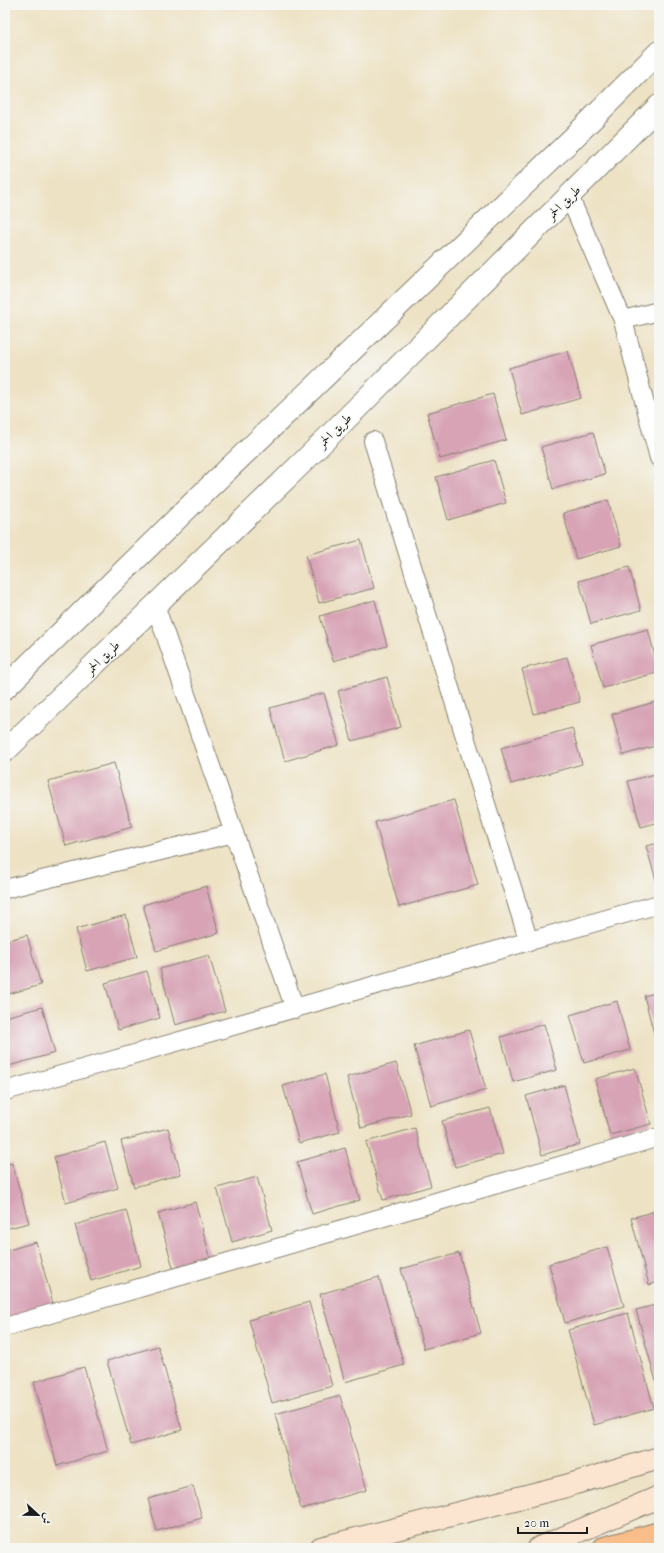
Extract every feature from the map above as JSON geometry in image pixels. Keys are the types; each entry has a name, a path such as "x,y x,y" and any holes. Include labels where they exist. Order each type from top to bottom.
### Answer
{"main road":[{"path":"321,1548 566,1486 659,1458"},
{"path":"539,1548 659,1497"},
{"path":"604,1548 659,1533"}],"street":[{"path":"5,688 198,498 572,139 659,52"},
{"name":"طريق الحمر","path":"5,751 305,460 659,106"},
{"path":"569,196 624,320 659,458"},
{"path":"624,320 659,311"},
{"path":"373,441 528,942"},
{"path":"155,605 295,1008"},
{"path":"5,889 234,833"},
{"path":"5,1091 659,904"},
{"path":"5,1327 659,1137"}],"building":[{"path":"568,351 581,398 522,415 509,368"},
{"path":"493,394 506,440 440,459 427,413"},
{"path":"593,432 605,474 553,489 541,447"},
{"path":"494,460 506,503 448,520 436,477"},
{"path":"608,500 621,546 576,559 563,513"},
{"path":"361,540 374,588 319,603 306,555"},
{"path":"629,567 641,610 591,624 579,581"},
{"path":"375,600 387,646 333,661 320,616"},
{"path":"648,629 659,672 603,688 591,645"},
{"path":"567,657 580,702 534,714 522,669"},
{"path":"387,677 401,727 352,741 338,691"},
{"path":"324,693 339,745 285,761 270,708"},
{"path":"659,701 659,745 623,755 612,714"},
{"path":"572,728 582,764 511,784 501,748"},
{"path":"114,763 132,827 66,846 48,781"},
{"path":"659,773 659,822 641,827 628,781"},
{"path":"454,800 478,885 399,907 375,822"},
{"path":"659,843 659,890 646,846"},
{"path":"206,886 219,933 156,951 143,905"},
{"path":"126,915 137,957 87,971 76,929"},
{"path":"27,935 41,985 5,995 5,941"},
{"path":"209,955 225,1011 175,1025 160,969"},
{"path":"147,971 160,1018 118,1030 105,983"},
{"path":"659,992 659,1041 656,1041 644,996"},
{"path":"617,1001 630,1050 584,1063 570,1015"},
{"path":"42,1007 55,1053 5,1067 5,1017"},
{"path":"544,1024 557,1070 513,1082 501,1037"},
{"path":"469,1030 486,1090 431,1106 414,1046"},
{"path":"396,1063 411,1114 361,1128 347,1077"},
{"path":"635,1068 651,1124 610,1135 595,1079"},
{"path":"325,1074 340,1132 299,1143 283,1086"},
{"path":"564,1085 580,1144 542,1155 526,1096"},
{"path":"490,1108 503,1154 455,1167 442,1121"},
{"path":"168,1128 181,1174 134,1187 121,1141"},
{"path":"415,1128 431,1186 383,1200 366,1142"},
{"path":"105,1142 118,1188 66,1203 54,1157"},
{"path":"345,1148 360,1200 312,1214 297,1162"},
{"path":"12,1163 29,1223 5,1229 5,1165"},
{"path":"257,1177 272,1230 232,1242 217,1188"},
{"path":"195,1202 211,1260 174,1271 158,1213"},
{"path":"126,1210 141,1266 91,1281 75,1225"},
{"path":"659,1210 659,1282 649,1285 631,1218"},
{"path":"36,1242 54,1307 5,1321 5,1251"},
{"path":"607,1247 624,1306 565,1323 549,1264"},
{"path":"459,1253 481,1333 424,1349 401,1269"},
{"path":"379,1277 404,1365 345,1382 320,1294"},
{"path":"309,1302 332,1386 272,1403 249,1320"},
{"path":"659,1304 659,1392 636,1310"},
{"path":"628,1313 654,1408 594,1425 568,1330"},
{"path":"158,1346 182,1430 131,1445 107,1361"},
{"path":"84,1367 108,1451 57,1466 34,1382"},
{"path":"340,1396 367,1490 301,1509 275,1414"},
{"path":"193,1486 202,1518 157,1531 148,1499"}]}
